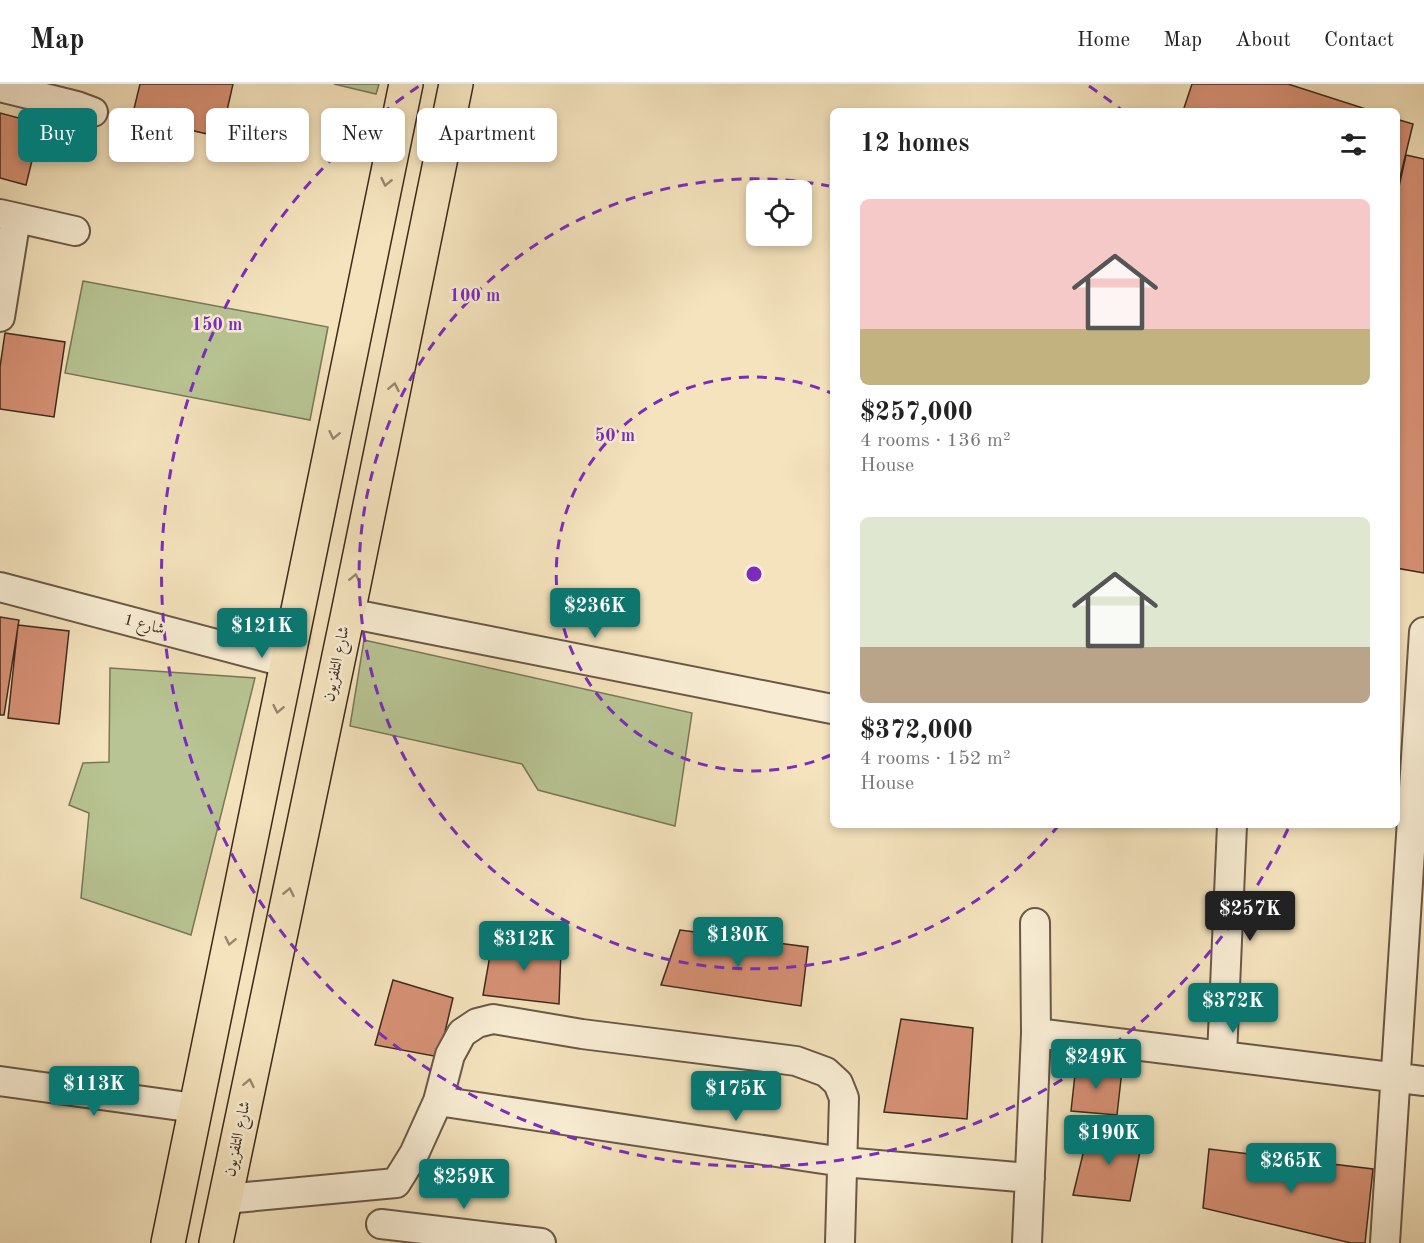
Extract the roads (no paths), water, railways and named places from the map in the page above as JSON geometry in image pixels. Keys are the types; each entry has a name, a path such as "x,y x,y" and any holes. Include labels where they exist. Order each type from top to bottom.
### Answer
{"main road":[{"path":"168,1243 406,84"},
{"name":"شارع التلفزيون","path":"216,1243 456,84"}],"street":[{"path":"0,87 82,108"},
{"path":"0,317 8,216 75,231"},
{"name":"شارع 1","path":"0,587 288,663"},
{"path":"348,613 830,710"},
{"path":"1385,1243 1424,632"},
{"path":"1222,1056 1232,828"},
{"path":"1027,1243 1036,1033 1035,923"},
{"path":"225,1199 396,1183 414,1154 438,1101 450,1055 462,1033 477,1023 493,1019 582,1034 796,1061 826,1072 838,1083 844,1098 840,1243"},
{"path":"1036,1033 1424,1081"},
{"path":"0,1081 195,1108"},
{"path":"438,1101 843,1162 1030,1178"},
{"path":"381,1224 541,1243"}]}
